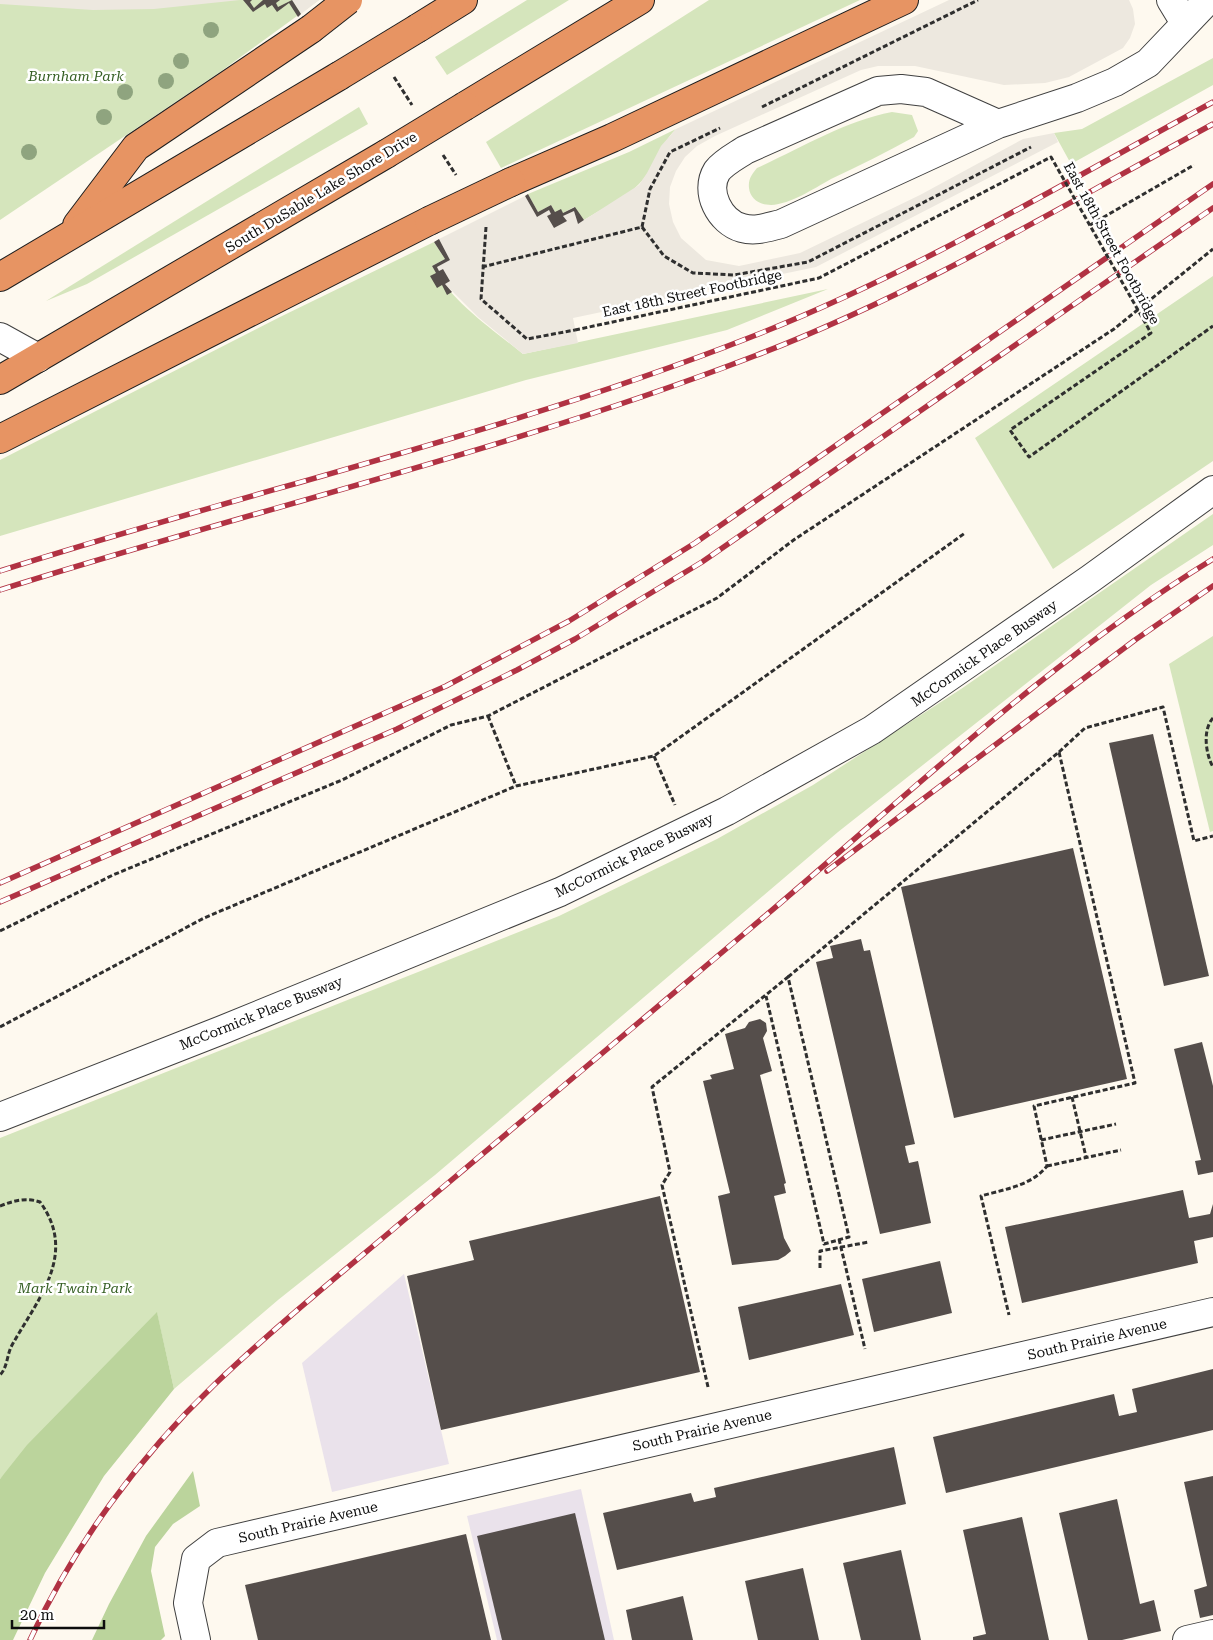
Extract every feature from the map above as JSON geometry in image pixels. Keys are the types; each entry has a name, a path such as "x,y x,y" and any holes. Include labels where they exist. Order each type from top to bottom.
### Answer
{"highway":[{"path":"69,235 136,147 311,29 348,0"},
{"path":"0,277 339,76 463,0"},
{"name":"South DuSable Lake Shore Drive","path":"0,380 386,154 640,0"},
{"path":"0,439 429,221 511,182 612,138 904,0"}],"street":[{"path":"998,124 926,92 878,91 745,150 729,160 718,171 712,185 716,204 727,219 742,228 760,230 781,224 998,124 1078,98 1115,82 1148,64 1178,11 1208,0"},
{"path":"0,338 38,358"},
{"name":"McCormick Place Busway","path":"0,1117 222,1030 560,892 727,811 872,730 1090,579 1213,490"},
{"name":"South Prairie Avenue","path":"196,1640 188,1602 196,1559 217,1543 1213,1312"},
{"path":"1186,1640 1213,1634"}],"path":[{"name":"East 18th Street Footbridge","path":"482,267 481,299 527,339 575,330 819,278 1051,157 1151,333 1010,430 1029,457 1213,326"},
{"path":"1090,225 1194,165"},
{"path":"0,931 113,874 342,780 451,725 488,716 717,598 795,539 1114,329 1213,249"},
{"path":"0,1027 204,918 516,786 654,756 965,533"},
{"path":"708,1387 662,1185 670,1172 652,1087 766,996 1059,752 1085,728 1163,707 1194,841 1213,836"},
{"path":"488,716 516,786"},
{"path":"1213,718 1210,722 1206,745 1208,758 1213,767"},
{"path":"1047,1166 1034,1106 1135,1083 1059,752"},
{"path":"654,756 687,830"},
{"path":"766,996 824,1244 849,1237 788,977"},
{"path":"1072,1097 1086,1157"},
{"path":"1041,1140 1116,1124"},
{"path":"1009,1315 981,1196 1028,1183 1040,1175 1047,1166 1122,1150"},
{"path":"0,1206 19,1200 32,1199 40,1202 49,1217 55,1242 52,1274 46,1290 11,1348 3,1372 0,1375"},
{"path":"840,1239 866,1350"},
{"path":"820,1268 820,1251 869,1242"}],"shaded area":[{"path":"0,0 240,0 154,9 93,10 0,4"},
{"path":"292,0 319,0 301,14"},
{"path":"949,0 1129,0 1133,9 1135,24 1130,38 1123,48 1069,77 1045,83 1004,85 915,66 878,66 861,70 715,136 697,146 685,157 676,171 670,187 669,204 673,222 681,238 706,260 739,266 800,253 920,195 1023,139 1054,133 1058,142 816,267 573,318 578,343 523,354 478,317 445,284 450,281 443,269 439,271 437,267 450,260 439,239 525,196 537,217 549,210 551,214 547,216 554,228 566,221 563,216 574,211 578,224 639,185 661,146 676,129"},
{"path":"404,1274 449,1464 332,1492 302,1363"},
{"path":"581,1489 614,1640 497,1640 467,1516"}],"green space":[{"name":"Burnham Park","path":"0,0 319,0 220,72 0,220"},
{"path":"527,0 569,0 447,75 435,57"},
{"path":"709,0 860,0 501,168 486,142"},
{"path":"1213,58 1213,85 1071,164 1054,133 1082,129"},
{"path":"359,107 368,124 87,284 46,301"},
{"path":"892,112 912,115 918,131 914,137 786,202 767,205 759,203 751,195 749,182 757,168 840,128"},
{"path":"676,129 639,184 620,199 584,220 574,207 563,213 555,212 551,205 538,212 528,194 629,152"},
{"path":"434,242 445,259 432,266 451,292 473,314 523,354 828,289 727,330 526,380 0,536 0,460 280,317"},
{"path":"1213,276 1213,461 1053,569 975,438"},
{"name":"Mark Twain Park","path":"1213,514 1213,545 1151,585 838,832 435,1175 278,1300 174,1389 157,1313 0,1479 0,1138 559,916 717,839 813,785 961,689"},
{"path":"1213,636 1213,831 1210,832 1169,664"},
{"path":"157,1312 174,1389 104,1476 45,1573 13,1640 0,1640 0,1479 27,1445"},
{"path":"193,1471 200,1506 173,1524 155,1547 151,1571 165,1636 161,1640 92,1640 109,1604 146,1536"}],"building":[{"path":"243,0 252,0 250,2 254,8 263,0 280,0 276,3 278,7 292,0 301,14 298,17 289,3 277,12 272,5 267,8 265,4 253,12"},
{"path":"528,194 538,212 551,205 555,212 561,209 563,213 575,207 584,220 578,224 574,211 563,216 567,221 554,228 547,216 551,214 549,210 537,217 525,196"},
{"path":"439,239 450,260 437,267 439,271 443,269 450,281 445,284 452,292 447,295 442,285 437,288 430,276 436,273 432,266 445,259 434,242"},
{"path":"1153,734 1209,976 1164,986 1109,743"},
{"path":"1073,848 1127,1079 954,1118 901,887"},
{"path":"861,939 864,951 870,950 915,1144 905,1146 906,1151 909,1163 918,1161 931,1223 880,1234 816,962 833,958 830,946"},
{"path":"760,1019 766,1023 767,1031 763,1038 772,1071 760,1075 786,1183 784,1184 786,1193 774,1196 784,1238 791,1251 778,1260 732,1265 718,1196 730,1193 703,1081 712,1079 710,1075 734,1069 725,1034 745,1028 749,1022"},
{"path":"1202,1042 1213,1086 1213,1172 1198,1175 1195,1161 1201,1160 1174,1049"},
{"path":"1183,1190 1189,1218 1210,1214 1213,1204 1213,1237 1194,1241 1198,1263 1022,1303 1005,1227"},
{"path":"660,1196 700,1372 441,1430 407,1276 474,1260 469,1241"},
{"path":"940,1261 952,1313 874,1332 862,1279"},
{"path":"841,1284 854,1335 749,1360 738,1307"},
{"path":"1213,1369 1213,1430 946,1493 933,1437 1114,1394 1119,1416 1137,1412 1132,1389"},
{"path":"894,1447 906,1504 617,1570 603,1513 691,1493 694,1502 716,1497 714,1488"},
{"path":"1213,1476 1213,1615 1200,1618 1194,1590 1207,1586 1184,1482"},
{"path":"1117,1499 1140,1604 1154,1600 1161,1631 1122,1640 1088,1640 1059,1513"},
{"path":"575,1513 605,1640 502,1640 477,1536"},
{"path":"1022,1517 1049,1640 973,1640 973,1637 986,1634 963,1530"},
{"path":"466,1534 491,1640 258,1640 245,1585"},
{"path":"901,1550 921,1640 861,1640 843,1563"},
{"path":"803,1568 819,1640 758,1640 745,1581"},
{"path":"683,1596 693,1640 632,1640 626,1610"}],"railway":[{"path":"0,571 566,403 751,337 811,312 928,257 1213,102"},
{"path":"0,590 570,421 757,355 874,305 932,276 1045,217 1213,124"},
{"path":"0,883 446,686 569,621 695,543 1213,184"},
{"path":"0,902 397,729 575,639 702,562 1213,208"},
{"path":"30,1640 67,1570 110,1504 134,1472 186,1413 262,1341 802,884 972,737 1089,644 1150,600 1213,559"},
{"path":"827,871 1135,640 1213,586"}]}
